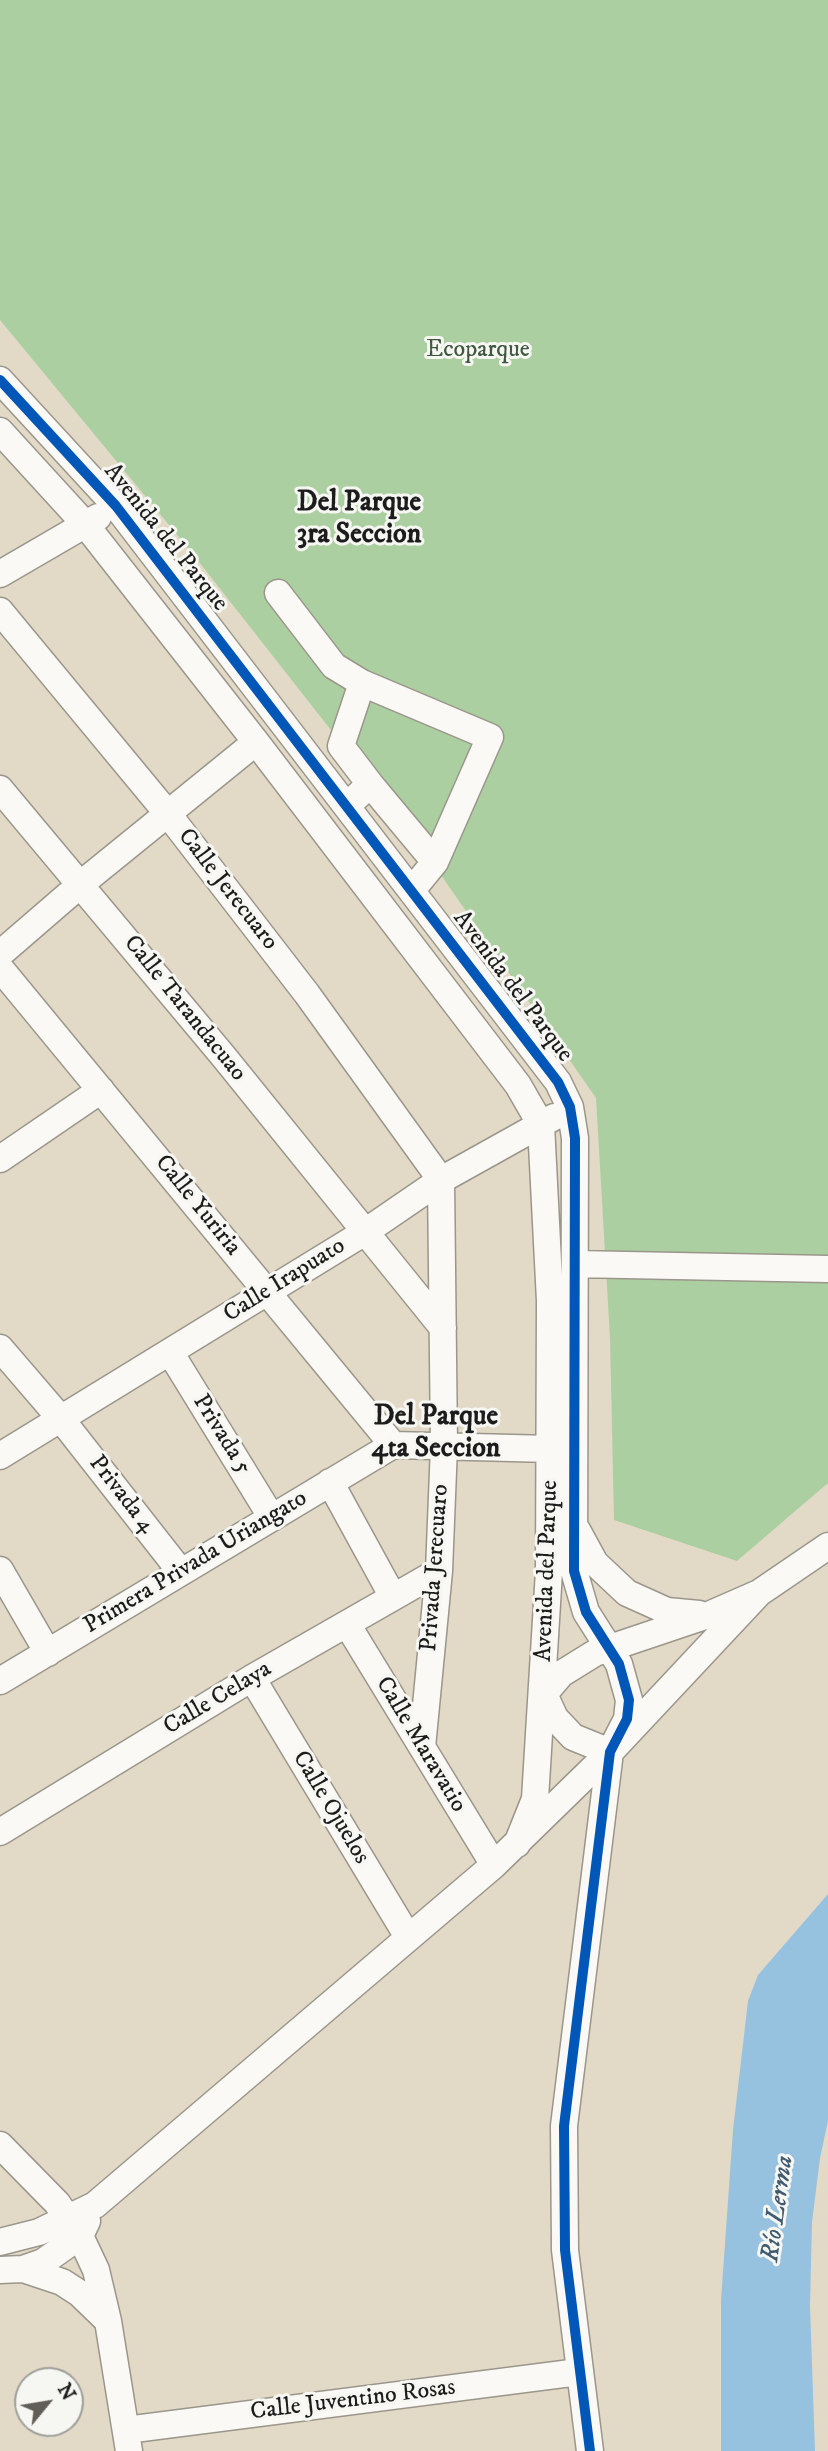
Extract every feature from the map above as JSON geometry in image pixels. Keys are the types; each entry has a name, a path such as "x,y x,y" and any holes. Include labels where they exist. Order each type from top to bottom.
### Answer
{"street":[{"name":"Avenida del Parque","path":"0,380 116,506 558,1082 570,1107 575,1138 577,1585 592,1625 619,1664 629,1700 627,1719 610,1752"},
{"name":"Avenida del Parque","path":"0,431 85,524 256,743 519,1085 541,1125 550,1301 551,1449 544,1694 535,1799 517,1844"},
{"path":"0,574 116,506"},
{"path":"278,593 334,666 362,683 490,737 435,862 411,890"},
{"name":"Calle Jerecuaro","path":"0,611 168,814 307,995 441,1180"},
{"path":"362,683 341,746 435,862"},
{"path":"0,954 81,884 256,743"},
{"path":"347,806 370,784"},
{"name":"Calle Tarandacuao","path":"0,789 81,884 443,1328"},
{"name":"Calle Yuriria","path":"0,968 393,1445"},
{"path":"0,1159 101,1090"},
{"name":"Calle Irapuato","path":"0,1456 365,1232 441,1180 570,1107"},
{"name":"Privada Jerecuaro","path":"422,1747 439,1571 444,1446 441,1180"},
{"path":"575,1264 828,1269"},
{"name":"Privada 4","path":"0,1348 61,1419 181,1572"},
{"name":"Privada 5","path":"170,1352 272,1518"},
{"path":"393,1445 551,1449"},
{"name":"Primera Privada Uriangato","path":"0,1681 393,1445"},
{"path":"330,1482 393,1597"},
{"path":"575,1524 595,1563 627,1593 667,1611 711,1614"},
{"path":"610,1752 573,1737 555,1718 544,1694 571,1666 607,1649 711,1614 759,1593 828,1546"},
{"path":"0,1570 48,1653"},
{"name":"Calle Celaya","path":"0,1832 252,1678 439,1571"},
{"path":"11,2270 52,2257 73,2226 94,2205 494,1865 610,1752 759,1593"},
{"name":"Calle Maravatio","path":"347,1624 494,1865"},
{"name":"Calle Ojuelos","path":"252,1678 408,1937"},
{"path":"590,2451 565,2250 564,2126 610,1752"},
{"path":"0,2145 40,2184 73,2226 96,2270 108,2321 128,2441"},
{"path":"0,2242 73,2226"},
{"path":"11,2270 62,2282 79,2293 108,2321"},
{"name":"Calle Juventino Rosas","path":"128,2441 579,2372"}],"green space":[{"name":"Ecoparque","path":"0,0 828,0 828,1483 737,1561 614,1520 610,1338 596,1098 411,832 188,548 0,320"}],"water":[{"name":"Río Lerma","path":"828,1894 828,2121 820,2158 812,2222 810,2306 815,2451 721,2451 721,2300 733,2130 748,2001 758,1975"}],"cycle path":[{"path":"0,380 116,506 558,1082 570,1107 575,1138 574,1571 586,1612 619,1664 629,1700 627,1719 610,1752 564,2126 565,2250 590,2451"}],"district":[{"name":"Del Parque 3ra Seccion","path":"359,520"},
{"name":"Del Parque 4ta Seccion","path":"436,1434"}]}
